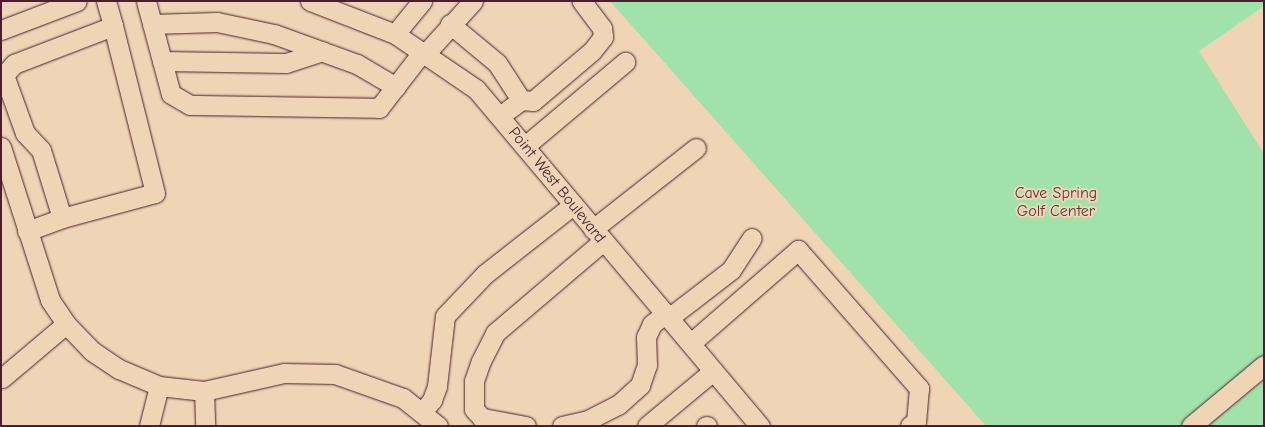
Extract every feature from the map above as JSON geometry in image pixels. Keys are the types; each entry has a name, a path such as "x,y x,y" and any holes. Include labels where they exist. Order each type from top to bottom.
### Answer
{"street":[{"path":"1,30 77,1"},
{"path":"27,231 62,218 155,193 106,1"},
{"path":"146,1 171,94 190,105 379,108 425,52 472,1"},
{"path":"500,116 521,100 533,101 592,51 603,37 602,28 582,1"},
{"name":"Point West Boulevard","path":"322,3 395,34 425,52 476,89 760,426"},
{"path":"395,34 412,4"},
{"path":"152,24 217,22 274,34 358,64 396,87"},
{"path":"450,24 497,63 521,100"},
{"path":"62,218 41,150 24,133 4,75 14,64 113,26"},
{"path":"162,61 286,63 322,51"},
{"path":"525,146 625,62"},
{"path":"1,147 8,191 27,231 50,300 66,324 92,351 118,369 159,386 204,391 284,373 335,374 403,398 438,426"},
{"path":"526,426 478,418 474,381 495,333 598,235 696,148"},
{"path":"422,412 432,400 437,386 445,316 485,274 573,205"},
{"path":"562,426 588,420 618,405 640,385 647,365 646,337 652,324 668,315 730,270 752,238"},
{"path":"691,343 798,250 919,388 916,421 910,426"},
{"path":"2,378 66,324"},
{"path":"1191,426 1264,366"},
{"path":"647,426 713,371"},
{"path":"148,426 159,386"},
{"path":"204,391 205,426"}],"green space":[{"name":"Cave Spring Golf Center","path":"610,1 1264,1 1264,6 1199,51 1264,154 1264,426 986,426"}]}
